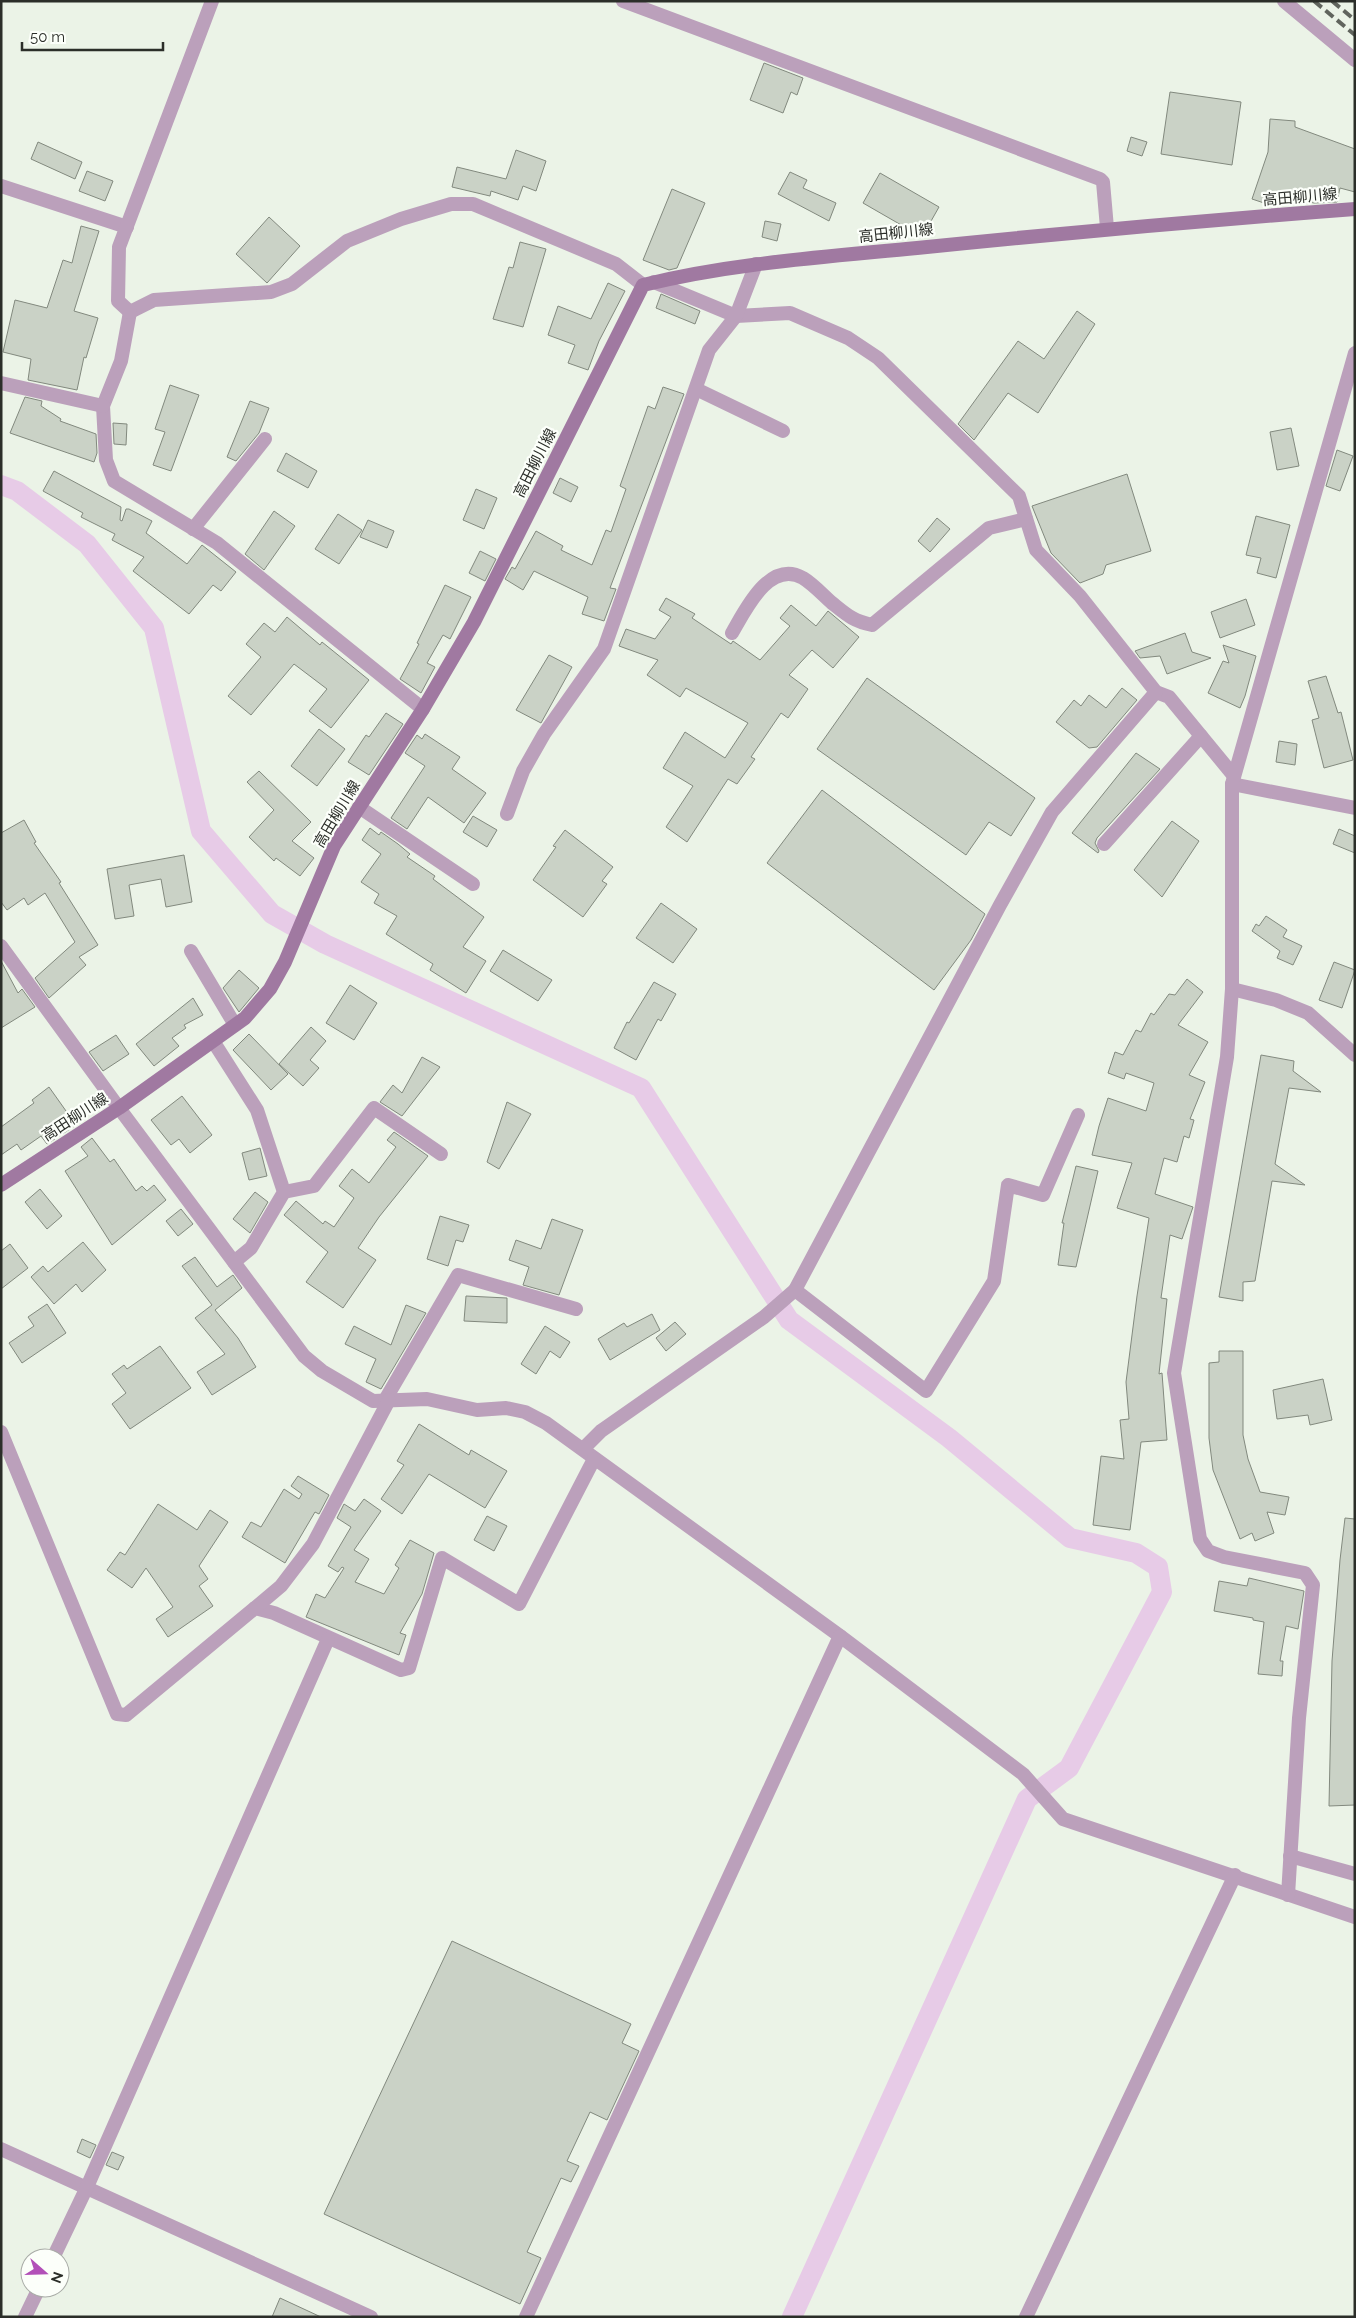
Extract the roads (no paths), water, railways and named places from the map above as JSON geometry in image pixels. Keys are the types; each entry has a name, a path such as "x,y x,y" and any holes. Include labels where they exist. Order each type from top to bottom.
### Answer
{"main road":[{"name":"高田柳川線","path":"1,1185 119,1108 235,1026 270,988 285,962 334,846 424,709 474,622 648,283 688,274 756,264 1107,228 1355,209"}],"street":[{"path":"130,312 118,301 119,247 212,1"},
{"path":"623,1 1100,179 1103,182 1107,228"},
{"path":"1284,1 1355,60"},
{"path":"1,186 127,227"},
{"path":"130,312 154,300 271,292 292,284 347,241 401,219 451,204 473,204 616,264 648,283 736,316 790,313 848,338 878,358 1019,496 1036,550 1080,596 1156,692 1169,697 1201,736 1233,780 1355,808"},
{"path":"507,814 523,771 531,756 544,734 604,648 709,350 736,316 756,264"},
{"path":"130,312 121,361 103,406 106,460 114,481 217,543 424,709"},
{"path":"1288,1895 1298,1718 1313,1586 1305,1573 1224,1557 1208,1552 1200,1539 1174,1373 1227,1057 1232,989 1233,780 1349,396 1355,354"},
{"path":"1,383 103,406"},
{"path":"696,389 783,430"},
{"path":"193,529 265,439"},
{"path":"732,633 752,598 769,581 786,573 802,578 854,621 872,625 989,528 1026,519"},
{"path":"583,1449 601,1431 764,1316 795,1290 995,913 1052,812 1156,692"},
{"path":"1104,844 1201,736"},
{"path":"359,807 472,884"},
{"path":"1,946 304,1356 322,1371 373,1401 427,1399 477,1410 506,1408 524,1412 546,1423 840,1636 1023,1774 1063,1818 1236,1875 1288,1895 1355,1917"},
{"path":"191,951 235,1026"},
{"path":"1232,989 1276,1000 1308,1014 1355,1055"},
{"path":"212,1041 257,1110 284,1192 252,1248 234,1262"},
{"path":"284,1192 314,1186 374,1108 441,1154"},
{"path":"795,1290 926,1391 994,1281 1008,1185 1043,1195 1078,1115"},
{"path":"1,1432 117,1714 126,1714 281,1586 313,1544 387,1400 458,1275 576,1309"},
{"path":"255,1608 274,1613 328,1639 401,1670 409,1668 442,1558 520,1604 594,1459"},
{"path":"526,2317 840,1636"},
{"path":"58,2248 87,2188 328,1639"},
{"path":"1290,1856 1355,1874"},
{"path":"1026,2317 1236,1875"},
{"path":"1,2149 371,2317"},
{"path":"25,2317 34,2298"}],"waterway":[{"path":"1,485 17,491 87,544 154,628 201,831 272,914 325,944 641,1088 789,1320 949,1438 1070,1538 1136,1553 1158,1567 1162,1592 1069,1768 1027,1799 792,2317"}],"railway":[{"path":"1314,1 1355,35"},
{"path":"1332,1 1355,20"}]}
